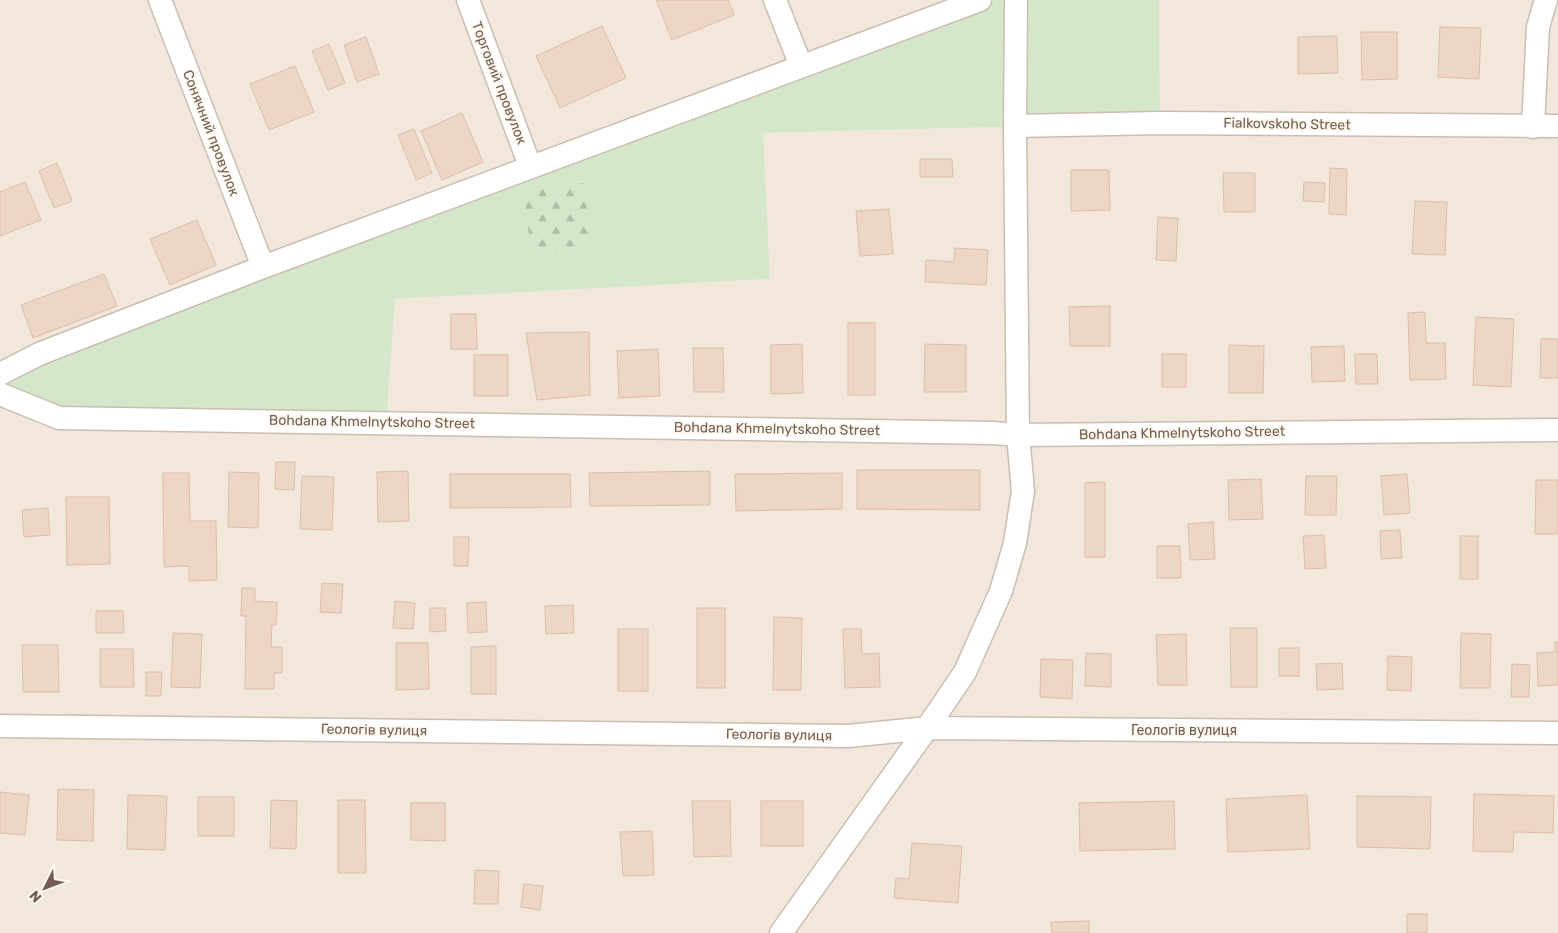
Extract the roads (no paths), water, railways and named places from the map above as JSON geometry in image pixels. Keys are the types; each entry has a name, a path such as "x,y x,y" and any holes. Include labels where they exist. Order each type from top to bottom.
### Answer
{"street":[{"name":"Сонячний провулок","path":"160,0 263,266"},
{"name":"Торговий провулок","path":"468,0 530,166"},
{"path":"775,0 801,66"},
{"path":"0,374 39,354 263,266 980,0"},
{"path":"780,933 965,672 1000,591 1015,543 1023,492 1018,435 1015,126 1016,0"},
{"path":"1533,126 1538,27 1546,0"},
{"name":"Fialkovskoho Street","path":"1015,126 1160,123 1558,126"},
{"name":"Bohdana Khmelnytskoho Street","path":"0,394 59,418 993,432 1018,435 1558,430"},
{"name":"Геологів вулиця","path":"0,726 849,736 927,728 1558,733"}]}
